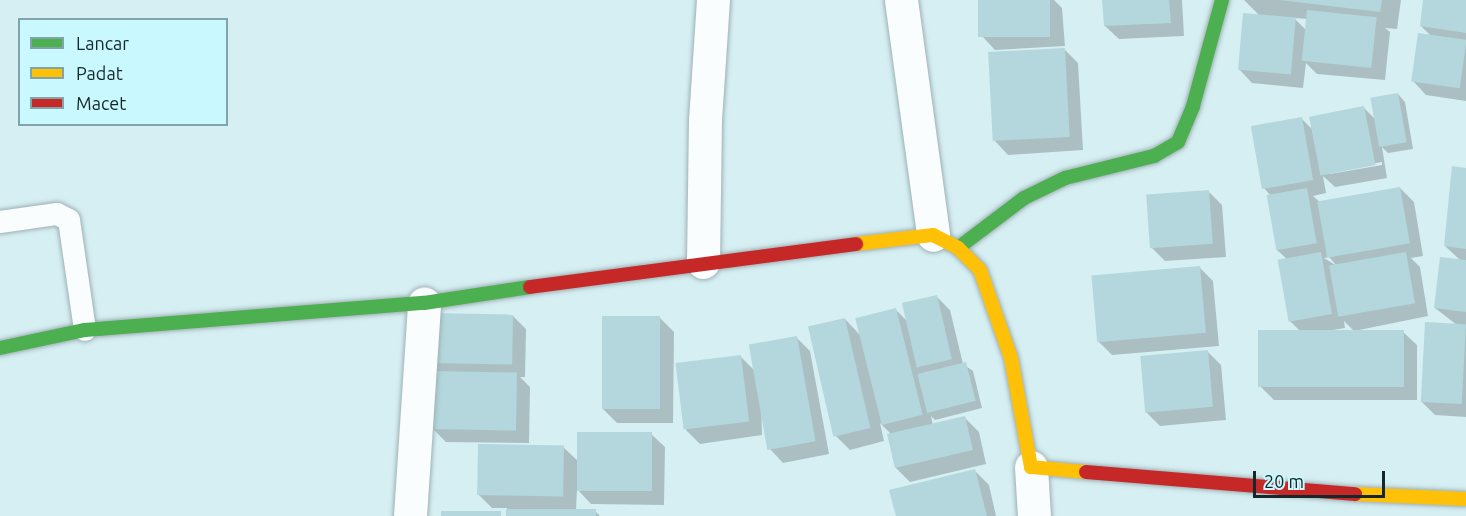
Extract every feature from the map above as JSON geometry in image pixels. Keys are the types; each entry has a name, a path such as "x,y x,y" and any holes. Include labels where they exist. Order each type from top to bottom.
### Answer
{"street":[{"path":"703,262 705,120 713,0"},
{"path":"901,0 946,241 980,270 1011,358 1031,467 1034,516"},
{"path":"0,348 85,330 424,303 703,262 946,241 1065,178 1154,156 1178,142 1193,106 1222,0"},
{"path":"410,516 424,303"},
{"path":"1031,467 1448,505"}],"lane":[{"path":"0,222 57,214 69,220 85,330"}],"building":[{"path":"978,0 1050,0 1050,37 978,37"},
{"path":"1102,0 1169,0 1171,23 1104,26"},
{"path":"1280,0 1382,0 1380,12"},
{"path":"1423,0 1466,0 1466,33 1420,26"},
{"path":"1307,10 1377,17 1371,68 1302,61"},
{"path":"1243,13 1296,18 1291,74 1238,70"},
{"path":"1418,33 1466,40 1460,88 1411,82"},
{"path":"1065,48 1070,137 993,141 988,52"},
{"path":"1398,93 1407,142 1379,147 1370,98"},
{"path":"1364,106 1375,165 1320,176 1309,117"},
{"path":"1302,117 1313,180 1262,189 1251,126"},
{"path":"1452,166 1466,168 1466,249 1444,246"},
{"path":"1400,187 1410,243 1327,258 1317,202"},
{"path":"1307,188 1317,243 1276,250 1267,195"},
{"path":"1209,190 1213,244 1150,248 1146,194"},
{"path":"1321,252 1332,314 1289,322 1278,260"},
{"path":"1406,252 1415,303 1338,317 1329,266"},
{"path":"1440,257 1466,260 1466,312 1434,308"},
{"path":"1200,266 1206,333 1097,342 1091,275"},
{"path":"937,295 952,359 917,367 902,303"},
{"path":"896,308 923,415 882,425 855,318"},
{"path":"428,313 513,314 512,364 427,363"},
{"path":"602,316 660,316 660,409 602,409"},
{"path":"845,318 870,428 833,437 808,327"},
{"path":"1425,322 1466,324 1462,404 1421,402"},
{"path":"1258,330 1404,330 1404,387 1258,387"},
{"path":"797,336 816,441 767,450 749,345"},
{"path":"1208,350 1213,407 1145,413 1140,356"},
{"path":"741,355 749,422 684,430 675,363"},
{"path":"966,362 976,401 927,413 917,374"},
{"path":"431,371 517,373 516,430 430,429"},
{"path":"965,416 973,450 895,468 887,434"},
{"path":"577,432 652,432 652,491 577,491"},
{"path":"478,444 564,446 563,496 477,495"},
{"path":"975,469 987,516 896,516 889,490"},
{"path":"506,509 596,509 596,516 506,516"},
{"path":"441,511 501,511 501,516 441,516"}],"traffic: fast":[{"path":"958,248 1024,198 1065,178 1154,156 1178,142 1193,106 1222,0"},
{"path":"0,348 85,330 424,303 530,287"}],"traffic: slow":[{"path":"856,244 933,235 958,248 980,270 1011,358 1031,467 1086,472"},
{"path":"1355,494 1466,499"}],"traffic: jam":[{"path":"530,287 856,244"},
{"path":"1086,472 1355,494"}]}
